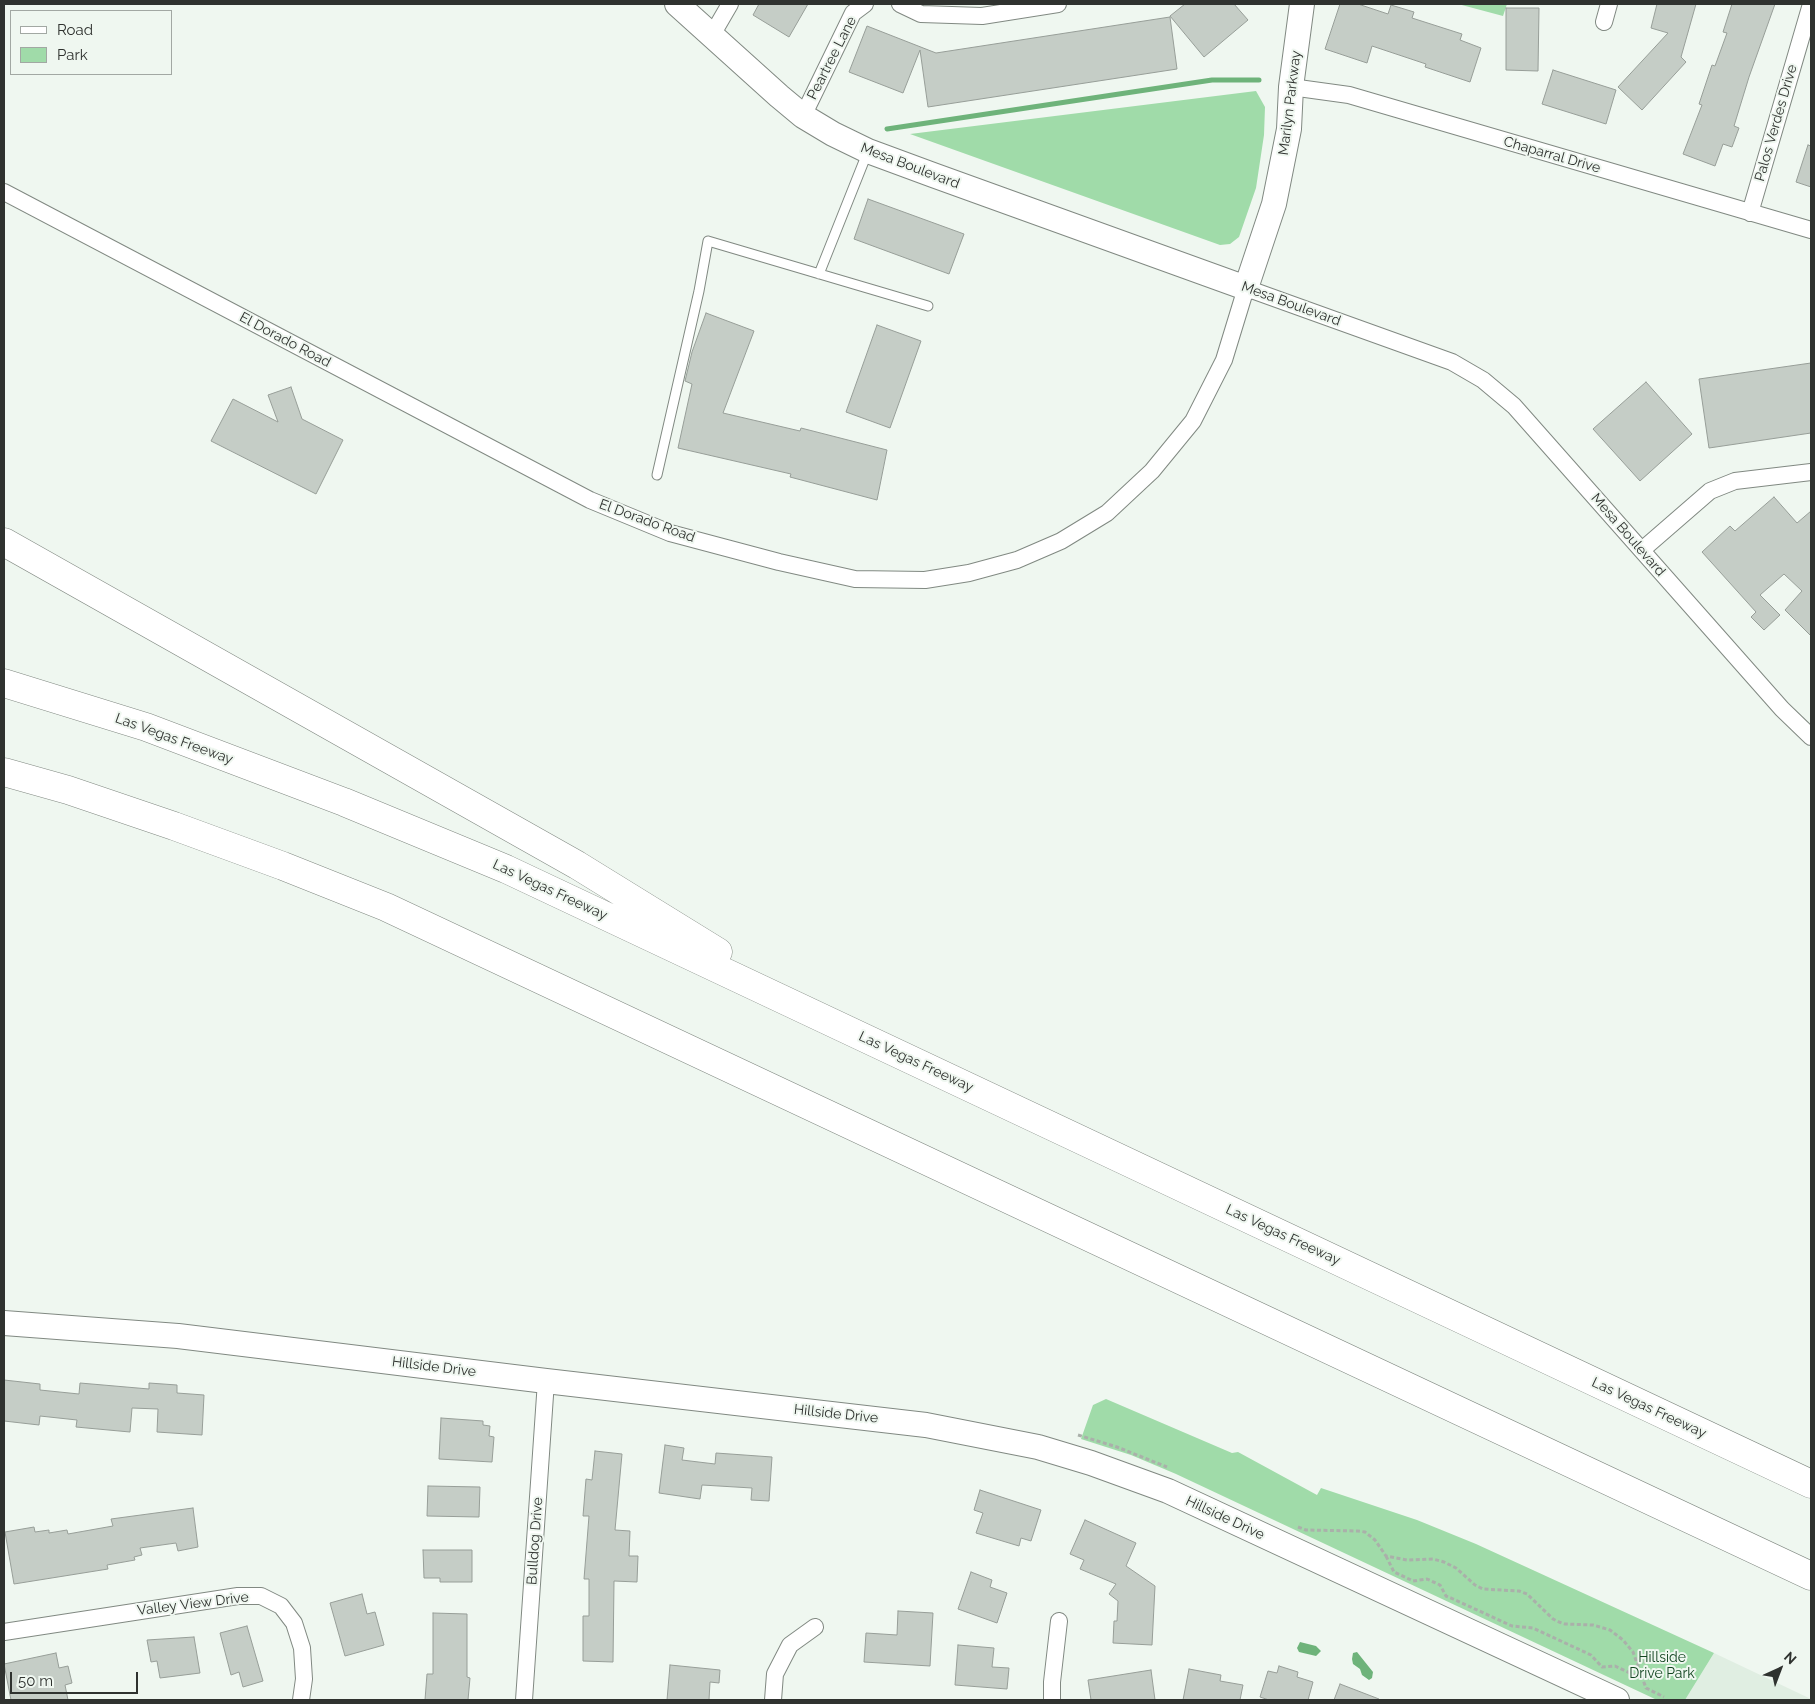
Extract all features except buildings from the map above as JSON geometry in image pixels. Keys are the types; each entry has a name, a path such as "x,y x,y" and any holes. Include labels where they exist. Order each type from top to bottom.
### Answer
{"highway":[{"path":"4,542 577,865 827,1020"},
{"name":"Las Vegas Freeway","path":"4,682 146,728 344,802 506,870 1811,1484"},
{"path":"4,772 68,790 174,826 283,866 394,911 1802,1572"},
{"path":"4,778 68,790"}],"main road":[{"name":"Mesa Boulevard","path":"677,4 779,96 803,116 833,134 868,151 1246,288"},
{"name":"Marilyn Parkway","path":"1246,288 1274,204 1289,129 1291,87 1302,4"},
{"name":"Hillside Drive","path":"4,1323 178,1336 546,1382 926,1425 1038,1447 1091,1463 1168,1491 1612,1699"}],"street":[{"path":"712,35 730,4"},
{"name":"Peartree Lane","path":"803,116 853,13 866,4"},
{"path":"900,4 921,14 948,9 982,16 1058,4"},
{"path":"1604,22 1609,4"},
{"name":"Palos Verdes Drive","path":"1750,212 1811,4"},
{"name":"Chaparral Drive","path":"1291,87 1349,95 1811,230"},
{"name":"El Dorado Road","path":"4,192 590,500 670,532 779,562 855,579 925,580 969,573 1017,560 1062,540 1107,512 1152,471 1193,421 1224,360 1246,288"},
{"name":"Mesa Boulevard","path":"1246,288 1452,362 1483,380 1514,406 1782,709 1811,737"},
{"path":"1642,550 1710,491 1735,480 1811,472"},
{"name":"Bulldog Drive","path":"524,1700 546,1382"},
{"name":"Valley View Drive","path":"4,1632 238,1596 261,1596 281,1606 294,1623 302,1648 304,1679 301,1700"},
{"path":"1052,1700 1052,1682 1059,1621"},
{"path":"773,1700 775,1674 790,1645 815,1626"}],"lane":[{"path":"819,274 868,151"},
{"path":"657,475 699,291 708,241 928,306"}],"path":[{"path":"1078,1435 1117,1447 1174,1471"},
{"path":"1293,1525 1306,1530 1358,1530 1365,1532 1375,1540 1394,1572 1413,1581 1427,1579 1440,1585 1446,1596 1512,1626 1533,1628 1591,1655 1602,1668 1615,1666 1643,1679"},
{"path":"1386,1556 1406,1560 1433,1559 1444,1562 1456,1568 1474,1585 1483,1589 1519,1591 1527,1594 1553,1619 1559,1622 1593,1625 1617,1634 1633,1652 1646,1688 1664,1698"},
{"path":"1636,1662 1655,1661"}],"shaded area":[{"path":"1300,1642 1316,1646 1321,1651 1316,1656 1299,1652 1297,1648"},
{"path":"1357,1652 1373,1672 1372,1678 1369,1680 1353,1664 1353,1653"},
{"path":"1714,1653 1811,1699 1811,1700 1685,1700"}],"green space":[{"path":"1458,4 1507,4 1503,16"},
{"path":"1256,91 1265,107 1264,135 1256,188 1239,237 1230,244 1220,245 910,134"},
{"name":"Hillside Drive Park","path":"1106,1399 1232,1453 1238,1452 1317,1495 1321,1488 1417,1520 1476,1544 1714,1653 1685,1700 1657,1700 1176,1474 1131,1455 1081,1439 1093,1405"}],"waterway":[{"path":"887,129 1212,80 1259,80"}]}
